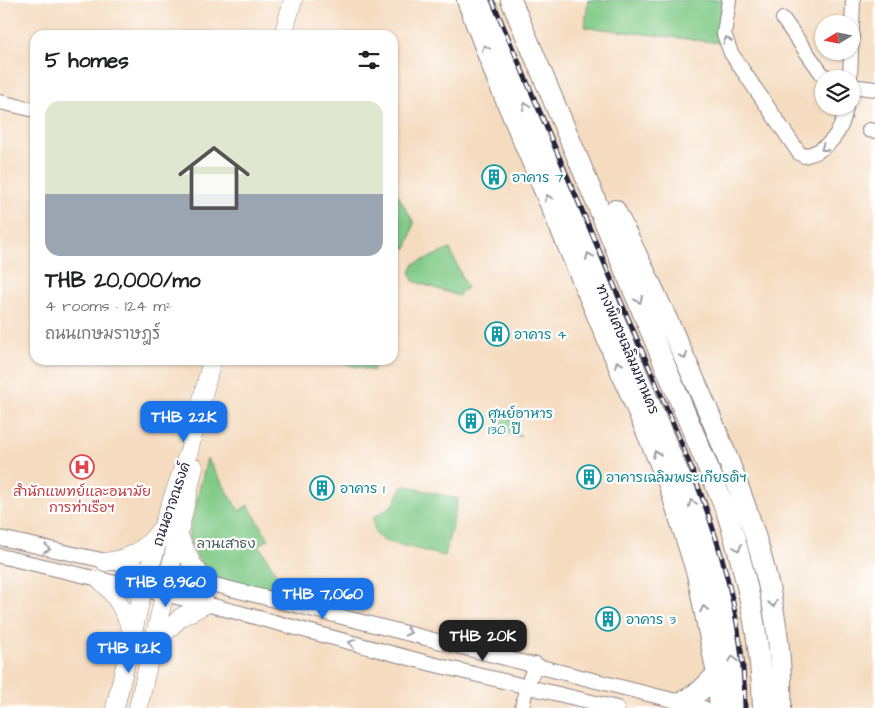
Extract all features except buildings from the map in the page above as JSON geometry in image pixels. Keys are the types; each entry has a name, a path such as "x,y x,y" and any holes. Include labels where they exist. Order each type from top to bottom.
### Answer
{"highway":[{"path":"467,0 497,79 638,408 668,485 697,574 717,674 720,708"},
{"name":"ทางพิเศษเฉลิมมหานคร","path":"481,0 703,532 724,605 732,648 734,708"},
{"name":"ทางพิเศษเฉลิมมหานคร","path":"512,0 726,510 741,557 752,604 760,647 763,708"},
{"path":"553,94 587,153 669,323 720,438 746,506 769,584 778,631 782,685 780,708"},
{"path":"682,702 700,691 717,674"},
{"path":"782,685 795,708"}],"main road":[{"path":"284,30 293,0"},
{"path":"293,30 300,0"},
{"name":"ถนนอาจณรงค์","path":"115,708 143,590 189,451 211,365"},
{"name":"ถนนอาจณรงค์","path":"138,708 219,365"},
{"path":"105,562 123,559 139,551 163,525"},
{"path":"178,534 192,564 207,583"},
{"path":"100,580 114,593 124,610 133,634"},
{"path":"152,647 173,623 206,604"}],"street":[{"path":"729,0 724,34 731,53 799,153 804,156 824,149 831,142 844,115"},
{"path":"850,70 853,0"},
{"path":"783,19 819,70"},
{"path":"860,87 875,88"},
{"path":"0,102 30,109"},
{"path":"0,538 207,583 536,664 704,708"},
{"path":"0,556 206,604 526,688 617,708"},
{"path":"522,708 526,688 536,664"}],"green space":[{"path":"588,0 725,0 721,43 585,27"},
{"path":"398,195 414,223 407,248 398,247"},
{"path":"450,249 467,288 460,292 459,296 413,281 410,272 414,264"},
{"path":"350,365 375,365 373,371"},
{"path":"505,410 521,437 501,431"},
{"name":"ลานเสาธง","path":"207,458 239,511 248,505 269,539 259,545 289,594 247,586 215,577 205,570 200,562 188,537"},
{"path":"407,486 458,499 445,556 384,541 375,533 373,518 394,504 402,487"}],"railway":[{"path":"492,0 671,417 707,511 722,559 734,608 742,657 745,708"}],"place":[{"name":"อาคาร 7","path":"494,177"},
{"name":"อาคาร 4","path":"497,334"},
{"name":"ศูนย์อาหาร 130 ปี","path":"471,421"},
{"name":"สำนักแพทย์และอนามัย การท่าเรือฯ","path":"82,467"},
{"name":"อาคารเฉลิมพระเกียรติฯ","path":"589,477"},
{"name":"อาคาร 1","path":"322,488"},
{"name":"อาคาร 3","path":"608,619"}]}
